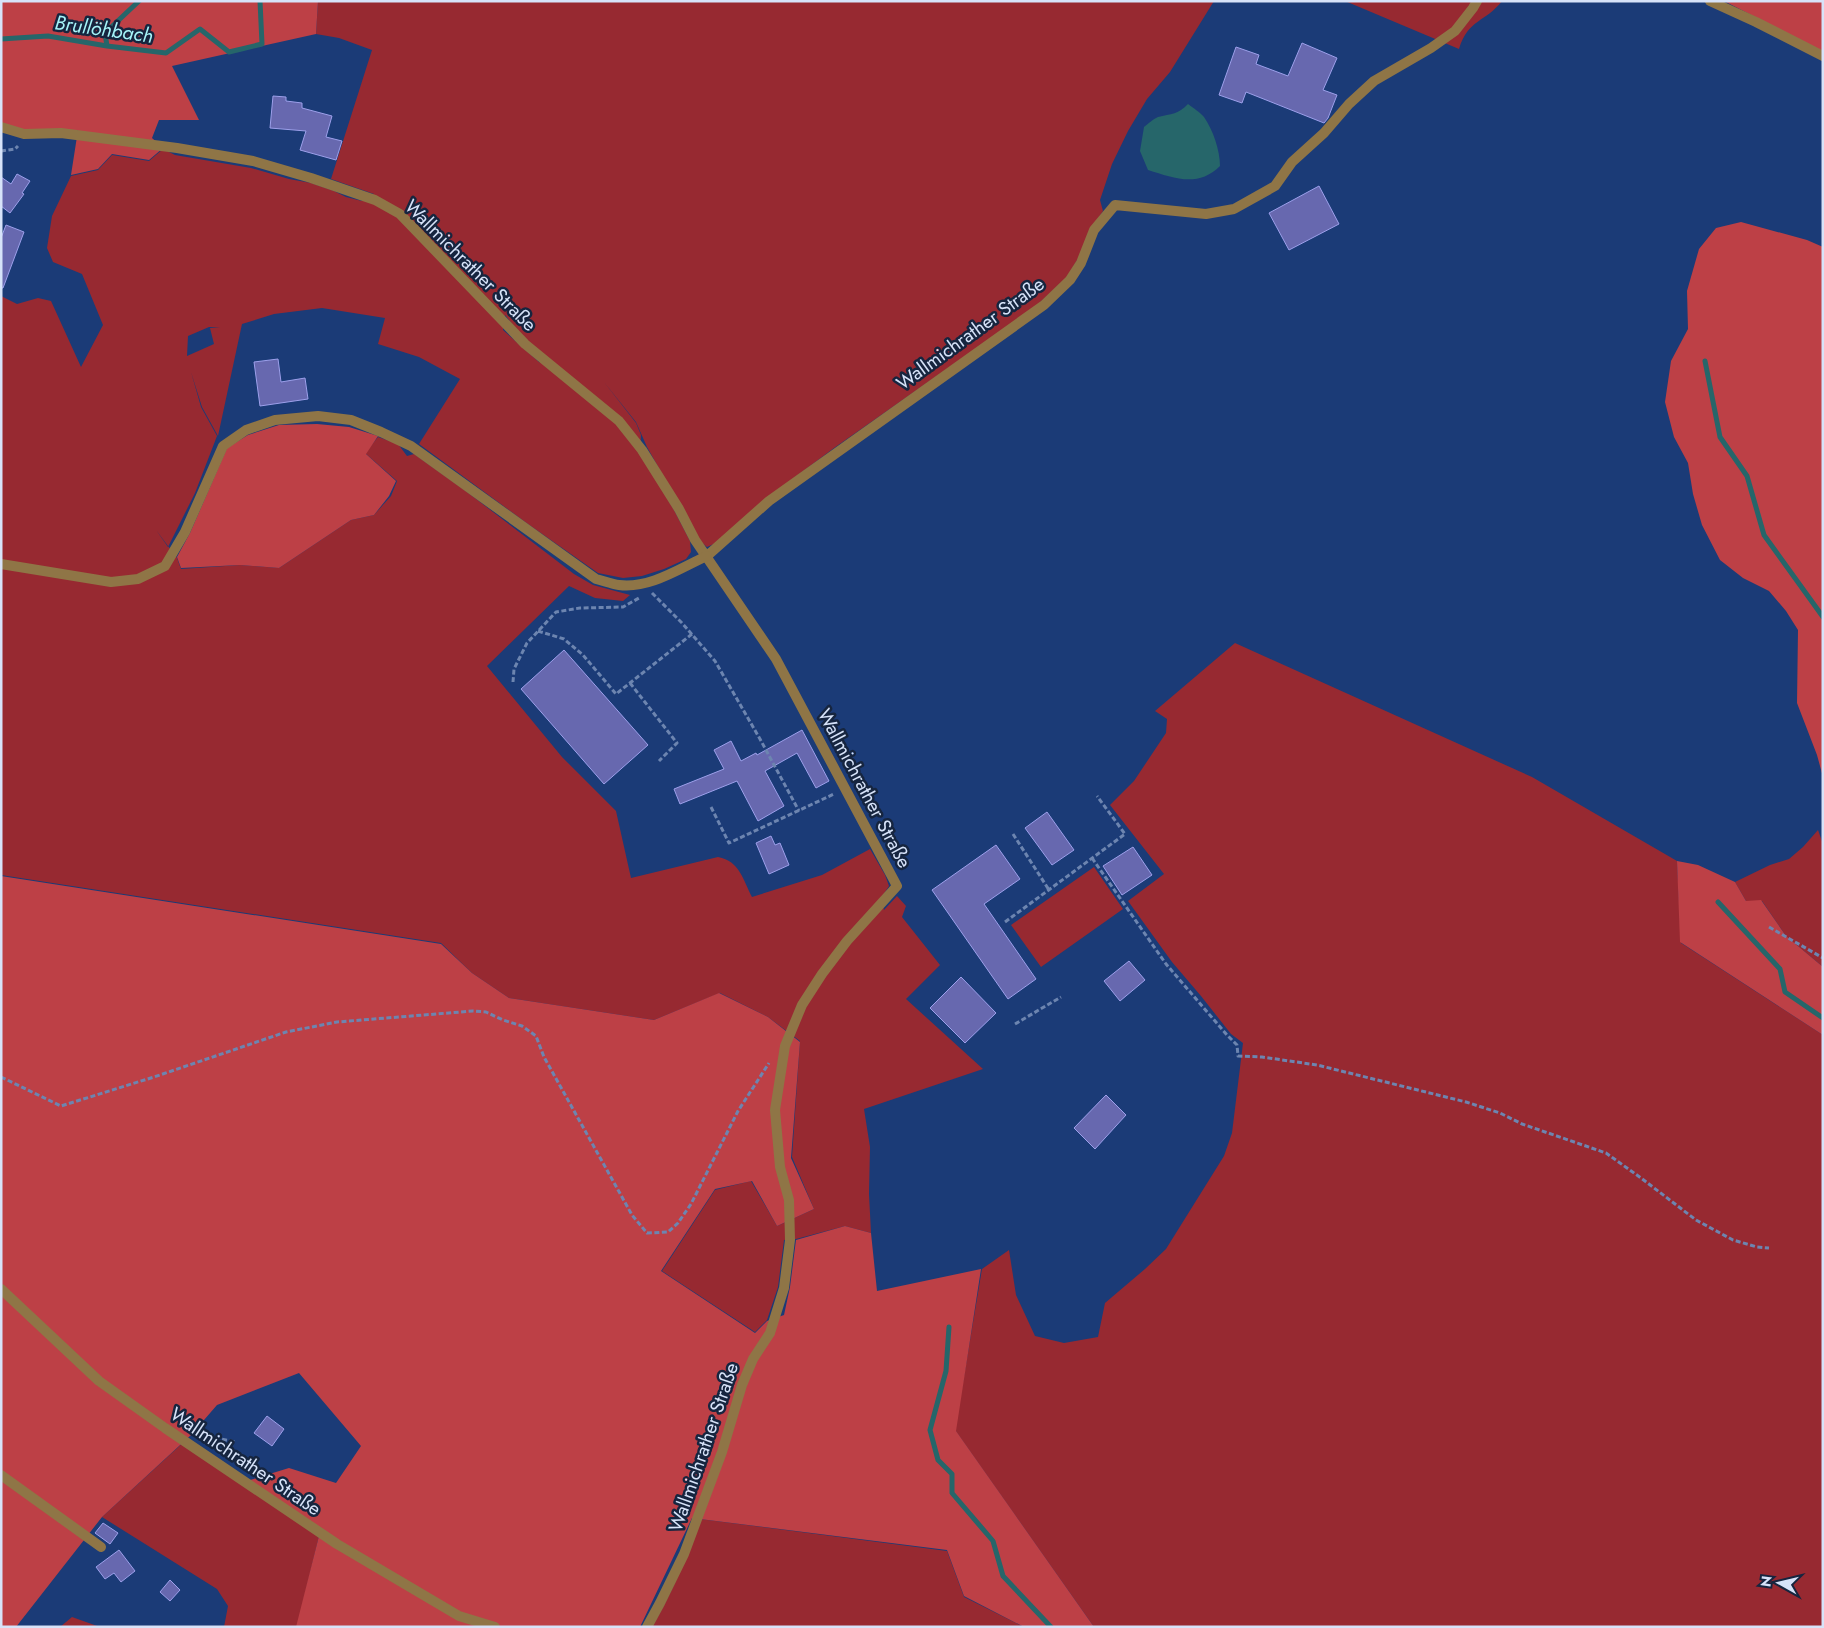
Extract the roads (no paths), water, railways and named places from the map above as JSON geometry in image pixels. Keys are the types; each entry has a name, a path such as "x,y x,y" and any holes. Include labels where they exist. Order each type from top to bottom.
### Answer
{"street":[{"name":"Wallmichrather Straße","path":"1,564 110,582 138,579 165,566 185,532 223,446 246,430 275,420 318,416 351,420 411,446 596,579 620,585 646,588 665,576 707,556 769,501 1044,305 1070,280 1081,263 1094,230 1115,205 1206,214 1234,209 1275,186 1292,162 1324,133 1349,104 1374,81 1432,48 1454,31 1473,8 1476,1"},
{"path":"1710,1 1823,56"},
{"name":"Wallmichrather Straße","path":"1,128 24,134 61,133 177,148 253,161 375,200 400,214 525,344 620,421 642,450 695,540 776,658 897,886 847,941 822,974 802,1005 785,1046 775,1110 780,1167 789,1200 790,1240 784,1288 770,1333 753,1359 742,1385 722,1452 684,1554 647,1627"},
{"name":"Wallmichrather Straße","path":"1,1288 99,1381 165,1428 337,1544 459,1616 495,1627"},
{"path":"1,1475 101,1546"}],"waterway":[{"path":"107,46 105,33 139,1"},
{"name":"Brullöhbach","path":"1,39 48,36 166,53 200,29 229,52 262,44 260,1"},
{"path":"1705,361 1720,437 1747,476 1764,535 1823,617"},
{"path":"1718,902 1780,969 1785,992 1823,1018"},
{"path":"949,1327 946,1371 930,1430 938,1460 952,1474 952,1493 993,1541 1003,1576 1051,1627"}]}
